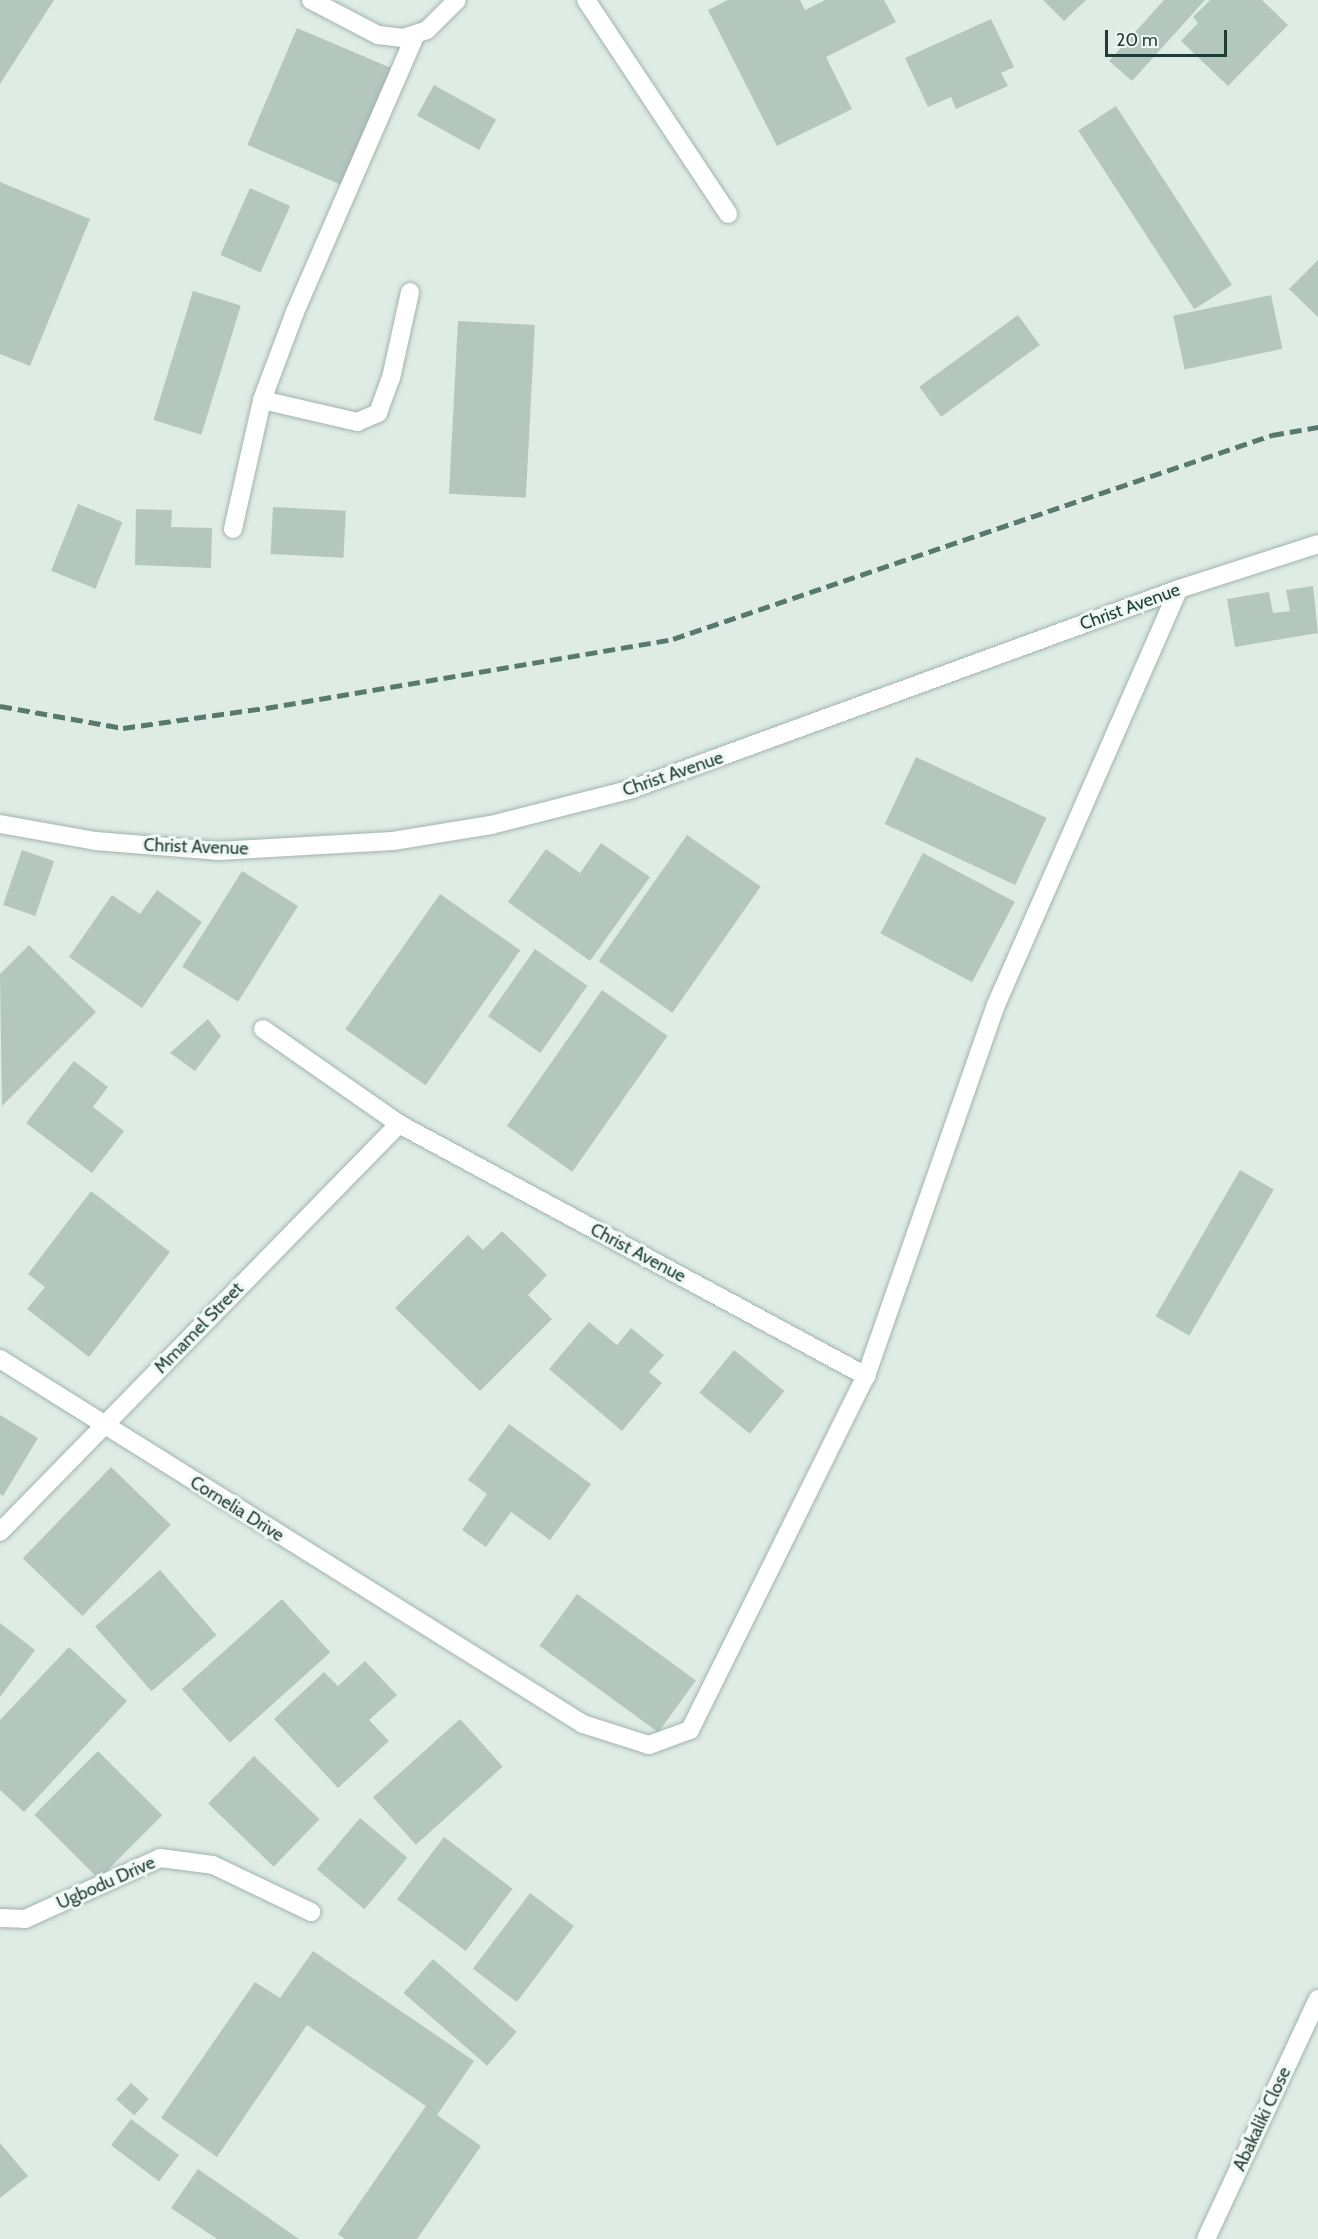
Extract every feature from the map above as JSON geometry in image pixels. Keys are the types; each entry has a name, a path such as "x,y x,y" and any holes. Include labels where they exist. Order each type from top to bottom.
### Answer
{"street":[{"path":"311,0 378,35 403,38 427,30 457,0"},
{"path":"586,0 728,214"},
{"path":"233,529 262,400 295,312 416,34"},
{"path":"262,400 357,422 378,413 391,378 410,292"},
{"name":"Christ Avenue","path":"0,824 95,841 218,851 393,841 491,825 632,789 1179,589 1318,544"},
{"name":"Cornelia Drive","path":"0,1359 583,1724 650,1745 690,1731 866,1376 996,1005 1179,589"},
{"name":"Christ Avenue","path":"263,1029 399,1124 866,1376"},
{"name":"Mmamel Street","path":"0,1532 399,1124"},
{"name":"Ugbodu Drive","path":"0,1918 25,1919 160,1858 213,1865 311,1912"},
{"name":"Abakaliki Close","path":"1206,2239 1318,1999"}],"building":[{"path":"0,0 54,0 0,84"},
{"path":"728,0 800,0 805,10 825,0 884,0 896,22 826,57 852,109 777,146 708,10"},
{"path":"1043,0 1086,0 1064,21"},
{"path":"1164,0 1205,0 1132,81 1109,61"},
{"path":"1210,0 1262,0 1288,25 1228,86 1181,41 1198,23 1193,17"},
{"path":"991,19 1014,67 1001,73 1008,86 956,109 951,97 928,107 905,58"},
{"path":"297,28 392,68 342,185 247,145"},
{"path":"434,85 496,119 479,150 417,116"},
{"path":"1116,106 1232,285 1194,309 1078,131"},
{"path":"0,182 90,219 30,366 0,354"},
{"path":"250,188 290,206 261,273 220,255"},
{"path":"1318,260 1318,317 1289,289"},
{"path":"193,291 241,306 201,435 154,420"},
{"path":"1271,295 1282,349 1185,370 1173,316"},
{"path":"1018,315 1040,345 941,417 919,387"},
{"path":"458,321 535,325 526,498 449,494"},
{"path":"78,504 123,522 96,589 51,571"},
{"path":"273,507 346,511 343,558 271,554"},
{"path":"136,509 172,510 171,527 212,528 211,568 135,565"},
{"path":"1313,586 1318,633 1235,647 1227,599 1269,592 1273,613 1290,611 1286,590"},
{"path":"916,757 1047,818 1015,885 885,824"},
{"path":"687,835 761,887 672,1013 599,961"},
{"path":"601,843 650,877 590,961 508,902 546,849 580,873"},
{"path":"22,850 54,861 35,916 3,905"},
{"path":"923,853 1015,902 972,982 880,933"},
{"path":"242,871 298,906 238,1002 182,967"},
{"path":"157,890 202,922 142,1008 69,957 112,895 140,914"},
{"path":"440,894 520,950 426,1085 345,1029"},
{"path":"29,945 96,1012 2,1106 0,974"},
{"path":"535,949 587,986 540,1053 488,1016"},
{"path":"602,990 668,1036 572,1172 507,1126"},
{"path":"208,1019 221,1036 195,1071 170,1053"},
{"path":"74,1061 108,1087 93,1107 124,1131 92,1173 26,1123"},
{"path":"1240,1170 1274,1190 1189,1336 1156,1316"},
{"path":"91,1191 170,1252 89,1357 27,1309 45,1287 28,1274"},
{"path":"502,1231 547,1275 528,1295 552,1319 480,1391 395,1308 468,1235 483,1250"},
{"path":"589,1322 617,1345 631,1328 664,1355 649,1372 662,1383 622,1431 549,1369"},
{"path":"734,1350 785,1391 750,1434 699,1393"},
{"path":"0,1415 38,1438 3,1496 0,1494"},
{"path":"509,1424 591,1484 550,1540 511,1512 486,1547 462,1530 487,1494 468,1480"},
{"path":"111,1467 171,1525 82,1616 23,1558"},
{"path":"160,1570 216,1635 152,1691 95,1626"},
{"path":"577,1594 696,1680 658,1732 539,1646"},
{"path":"282,1599 330,1653 230,1743 182,1689"},
{"path":"0,1623 35,1650 0,1697"},
{"path":"69,1647 127,1701 24,1812 0,1790 0,1720"},
{"path":"365,1661 397,1695 369,1720 389,1741 338,1788 274,1719 324,1672 338,1686"},
{"path":"460,1719 503,1767 416,1845 373,1797"},
{"path":"98,1751 162,1815 99,1879 34,1815"},
{"path":"254,1756 319,1819 274,1867 208,1803"},
{"path":"360,1818 407,1858 364,1909 317,1869"},
{"path":"444,1837 513,1889 466,1951 397,1899"},
{"path":"530,1893 574,1926 517,2002 473,1969"},
{"path":"313,1951 474,2061 437,2115 481,2146 417,2239 345,2239 338,2234 426,2106 307,2025 217,2157 161,2118 255,1982 280,1998"},
{"path":"433,1959 517,2032 487,2066 403,1993"},
{"path":"131,2083 149,2099 134,2115 116,2099"},
{"path":"131,2119 179,2155 159,2181 111,2145"},
{"path":"0,2143 28,2176 0,2198"},
{"path":"198,2169 299,2239 217,2239 171,2208"}],"railway":[{"path":"0,706 123,728 266,708 673,639 1272,435 1318,427"}]}
